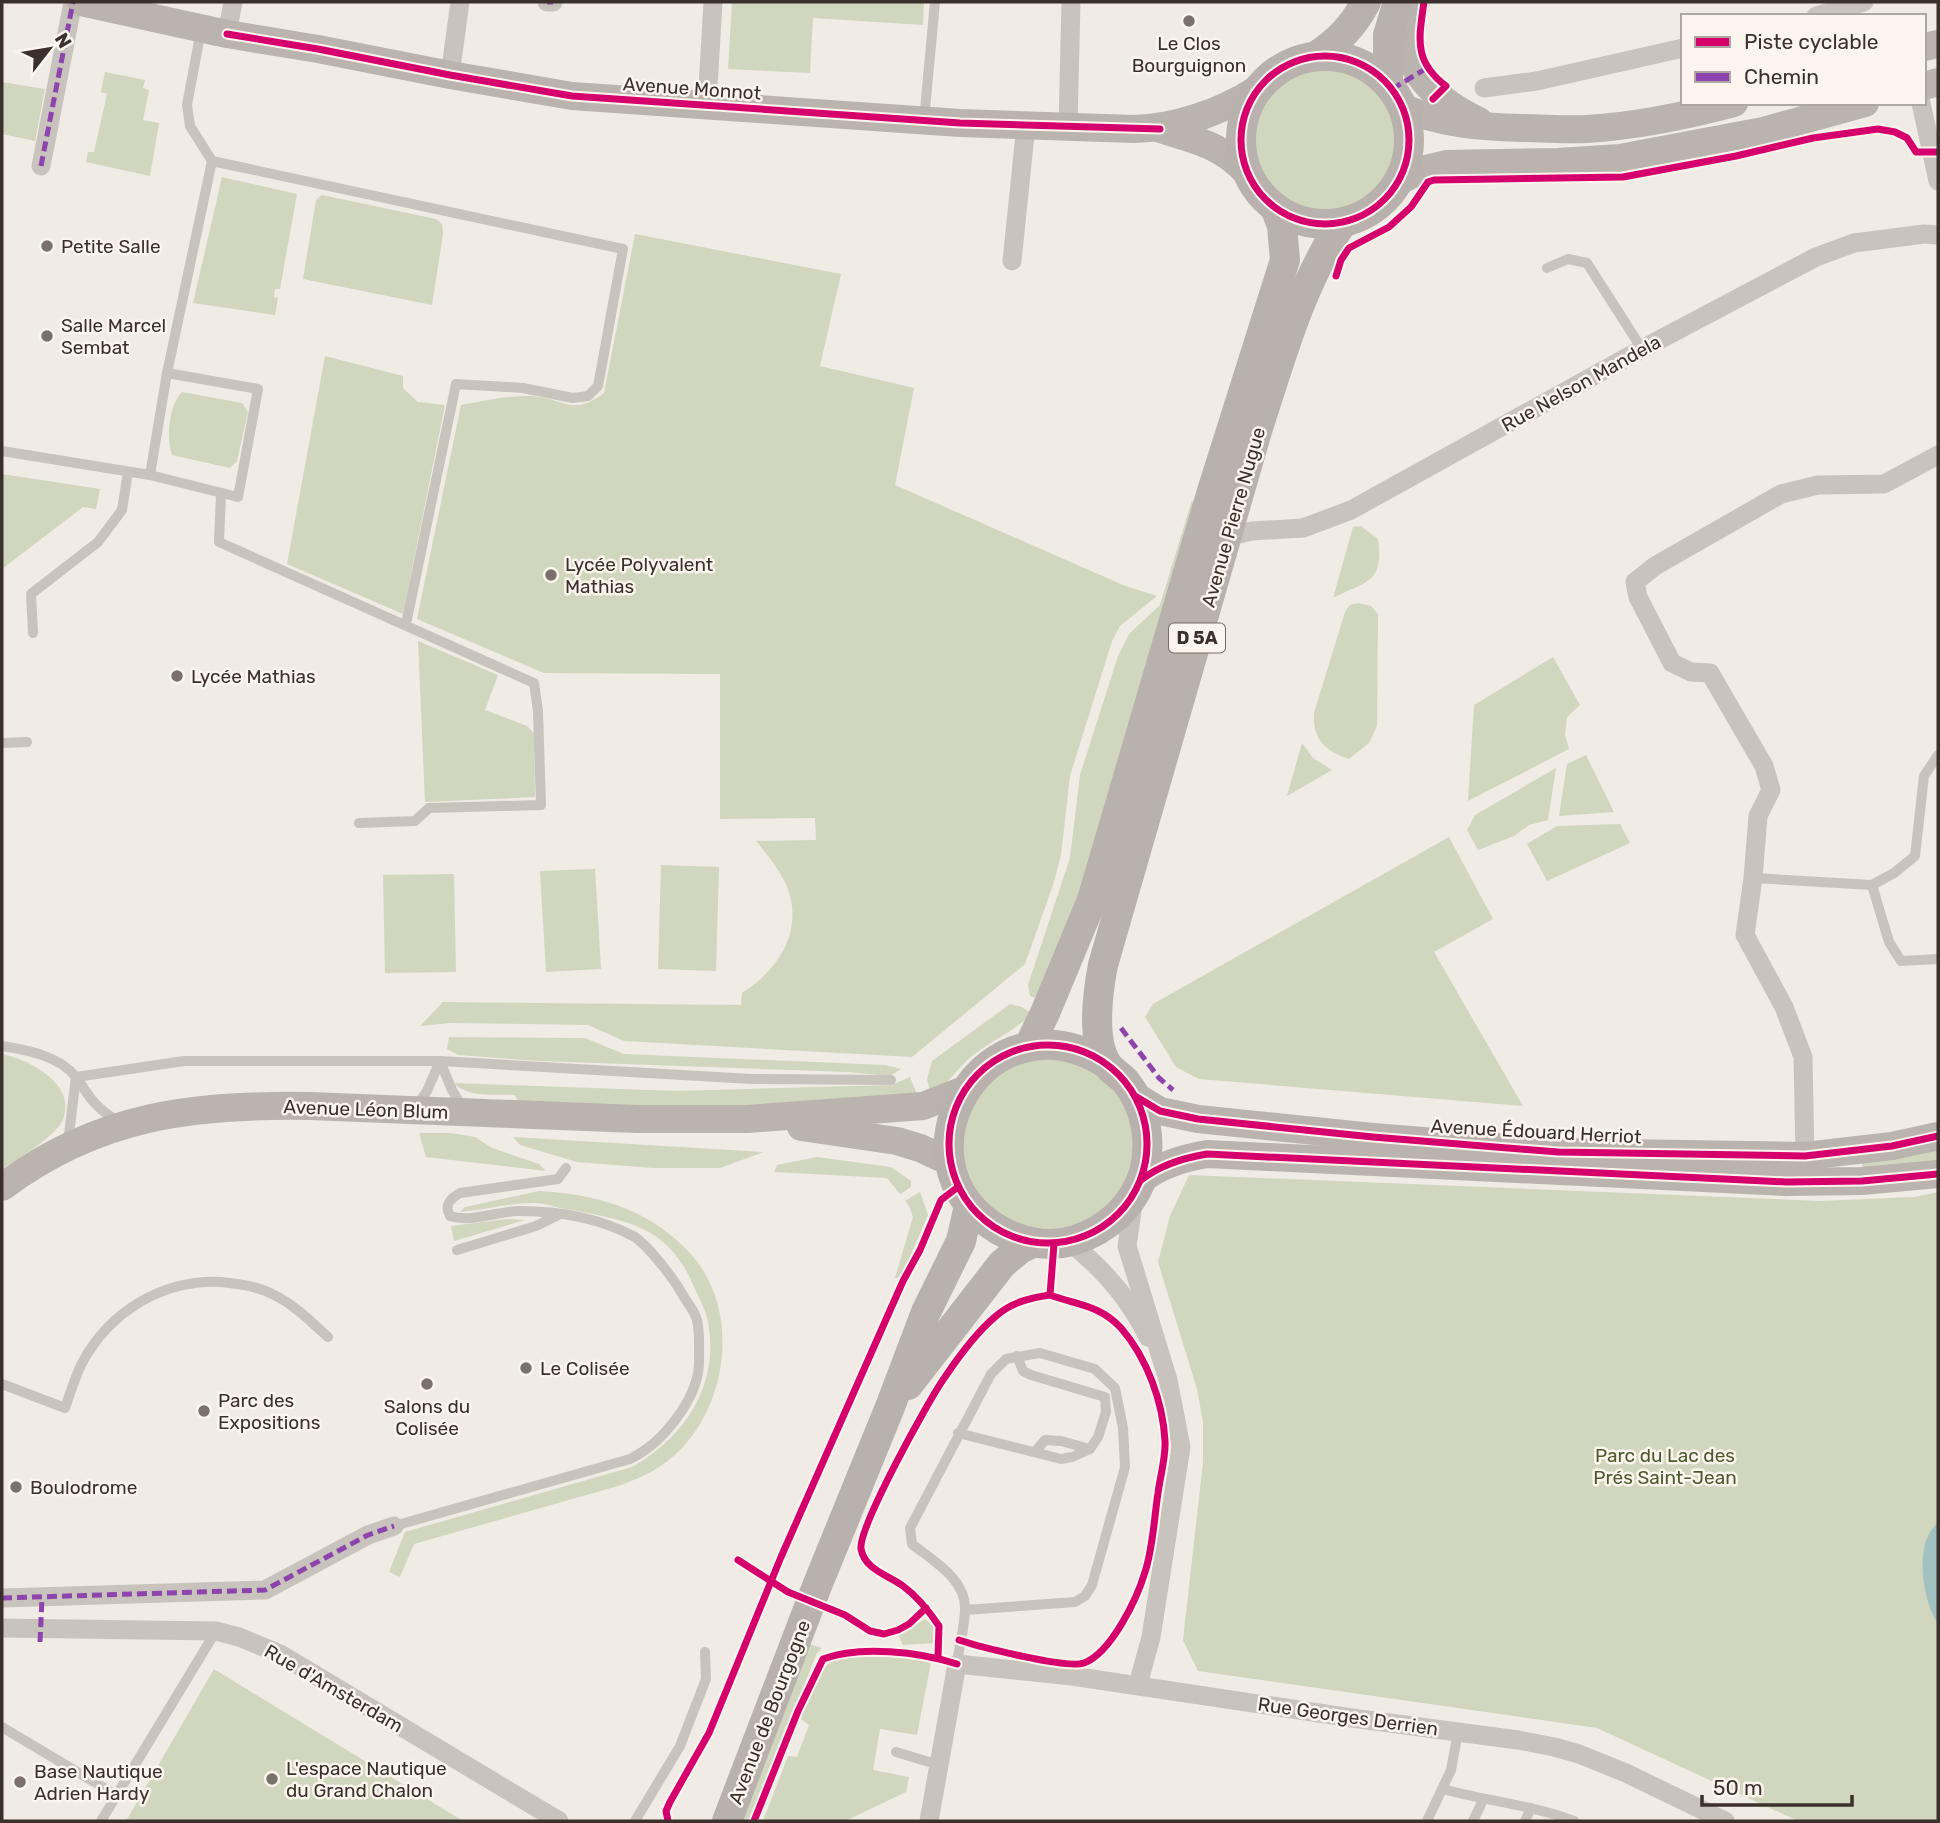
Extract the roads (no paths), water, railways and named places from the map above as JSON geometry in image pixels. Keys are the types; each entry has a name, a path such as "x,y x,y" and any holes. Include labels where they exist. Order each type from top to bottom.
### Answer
{"main road":[{"name":"Avenue Monnot","path":"81,2 214,31 572,96 923,120 1160,128"},
{"path":"1316,56 1347,32 1366,2"},
{"path":"1160,128 1215,146 1234,158 1247,173 1259,194 1276,210 1297,220 1320,224 1342,223 1361,217 1392,191 1399,181 1408,151 1408,128 1395,95 1388,35 1398,2"},
{"path":"1416,2 1408,37 1416,66 1425,82 1436,95 1490,127"},
{"path":"1247,173 1242,156 1241,130 1247,105 1256,90 1272,73 1293,61 1316,56 1347,58 1362,64 1395,95 1435,120 1490,127 1585,129 1622,126 1685,116 1726,105"},
{"path":"1160,128 1206,114 1256,90"},
{"path":"1399,181 1421,170 1446,164 1620,158 1763,131 1859,105"},
{"name":"Avenue Pierre Nugue","path":"1029,1046 1092,900 1212,491 1285,260 1282,226 1276,210"},
{"name":"Avenue Pierre Nugue","path":"1107,1064 1097,1023 1098,992 1103,965 1226,537 1285,347 1316,269 1342,223"},
{"name":"Avenue Pierre Nugue","path":"1045,1044 1070,1047 1093,1055 1107,1064 1128,1084 1135,1096 1146,1125 1148,1144 1138,1187 1121,1212 1088,1236 1069,1242 1032,1243 1009,1236 987,1223 970,1206 958,1187 950,1162 948,1137 954,1112 964,1090 992,1061 1029,1046 1045,1044"},
{"name":"Avenue Léon Blum","path":"2,1186 61,1151 125,1124 171,1112 227,1107 310,1106 637,1119 747,1119 923,1106 964,1090"},
{"name":"Avenue Édouard Herriot","path":"1135,1096 1160,1111 1198,1119 1558,1152 1805,1156 1892,1146 1938,1136"},
{"name":"Avenue Léon Blum","path":"747,1119 897,1141 950,1162"},
{"name":"Avenue Édouard Herriot","path":"1138,1187 1153,1171 1207,1154 1786,1182 1862,1181 1938,1174"},
{"name":"Avenue de Bourgogne","path":"727,1821 926,1312 961,1241 970,1206"},
{"name":"Avenue de Bourgogne","path":"890,1407 1002,1264 1020,1248 1032,1243"}],"street":[{"path":"41,166 73,2"},
{"path":"214,31 233,2"},
{"path":"450,75 460,2"},
{"path":"547,2 553,2"},
{"path":"708,106 713,2"},
{"path":"1068,126 1071,2"},
{"path":"1823,14 1864,2"},
{"path":"1485,88 1537,81 1681,48"},
{"path":"1921,105 1938,181"},
{"path":"1013,261 1026,125"},
{"name":"Rue Nelson Mandela","path":"1226,537 1252,531 1303,528 1351,510 1750,290 1829,253 1854,243 1924,234 1938,235"},
{"path":"1805,1156 1802,1058 1784,1007 1745,934 1758,817 1771,790 1764,766 1710,673 1691,672 1672,663 1638,597 1636,582 1655,566 1781,494 1818,485 1884,484 1938,456"},
{"name":"Avenue Pierre Nugue","path":"1138,1187 1127,1246 1168,1380 1181,1447 1151,1637 1138,1685"},
{"name":"Avenue Pierre Nugue","path":"1069,1242 1098,1265 1123,1294 1168,1380"},
{"path":"2,1598 265,1590 368,1535 394,1526"},
{"path":"41,1635 42,1598"},
{"name":"Rue d'Amsterdam","path":"2,1628 41,1635 216,1631 239,1637 281,1654 559,1821"},
{"path":"929,1821 957,1664"},
{"name":"Rue Georges Derrien","path":"957,1664 1072,1676 1518,1740 1579,1754 1626,1773 1725,1821"}],"lane":[{"path":"923,120 935,2"},
{"path":"150,475 167,373 212,161 190,127 187,105 214,31"},
{"path":"212,161 623,249 598,386 588,396 573,398 523,388 456,384 407,624"},
{"path":"1547,268 1568,259 1587,263 1642,349"},
{"path":"2,451 150,475 239,497 258,389 167,373"},
{"path":"33,634 31,594 98,542 122,510 128,472"},
{"path":"221,494 219,542 534,683 538,711 541,805 429,808 415,821 359,823"},
{"path":"2,743 27,743"},
{"path":"1753,878 1872,885 1894,873 1915,856 1923,776 1938,755"},
{"path":"1872,885 1889,942 1901,961 1938,959"},
{"path":"2,1046 30,1051 68,1067 94,1104 104,1114 125,1124"},
{"path":"76,1077 184,1061 440,1062 752,1079 891,1080"},
{"path":"414,1111 427,1091 440,1062"},
{"path":"440,1062 452,1090 467,1113"},
{"path":"61,1151 69,1134 76,1077"},
{"path":"394,1526 630,1459 643,1453 656,1441 684,1408 700,1372 697,1320 674,1280 636,1237 586,1217 564,1212 516,1211 454,1218 447,1211 451,1198 472,1190 558,1179 566,1168"},
{"path":"457,1250 536,1226 564,1212"},
{"path":"2,1384 65,1408 82,1363 112,1323 138,1302 169,1287 204,1281 241,1284 272,1293 299,1310 328,1337"},
{"path":"957,1664 965,1610 964,1594 955,1580 912,1544 910,1528 991,1374 1006,1359 1040,1353 1095,1370 1106,1377 1115,1388 1124,1428 1125,1467 1092,1585 1085,1596 1075,1602 965,1610"},
{"path":"958,1433 1060,1459 1090,1449 1098,1437 1106,1412 1105,1397 1031,1375 1023,1371 1017,1356"},
{"path":"1035,1452 1045,1440 1090,1449"},
{"path":"101,1821 216,1631"},
{"path":"635,1821 680,1746 706,1679 705,1652"},
{"path":"2,1727 116,1795"},
{"path":"1427,1821 1451,1770 1458,1732"},
{"path":"895,1752 939,1766"},
{"path":"1443,1789 1483,1800 1531,1808 1574,1821"},
{"path":"1473,1821 1483,1800"},
{"path":"1525,1821 1531,1808"}],"water":[{"path":"1938,1522 1938,1624 1926,1593 1923,1557 1929,1534"}],"place":[{"name":"Le Clos Bourguignon","path":"1189,21"},
{"name":"Petite Salle","path":"47,246"},
{"name":"Salle Marcel Sembat","path":"47,336"},
{"name":"Lycée Polyvalent Mathias","path":"551,575"},
{"name":"Lycée Mathias","path":"177,676"},
{"name":"Le Colisée","path":"526,1368"},
{"name":"Salons du Colisée","path":"427,1384"},
{"name":"Parc des Expositions","path":"204,1411"},
{"name":"Boulodrome","path":"16,1487"},
{"name":"L'espace Nautique du Grand Chalon","path":"272,1779"},
{"name":"Base Nautique Adrien Hardy","path":"20,1782"}],"park label":[{"name":"Parc du Lac des Prés Saint-Jean","path":"1665,1466"}]}
